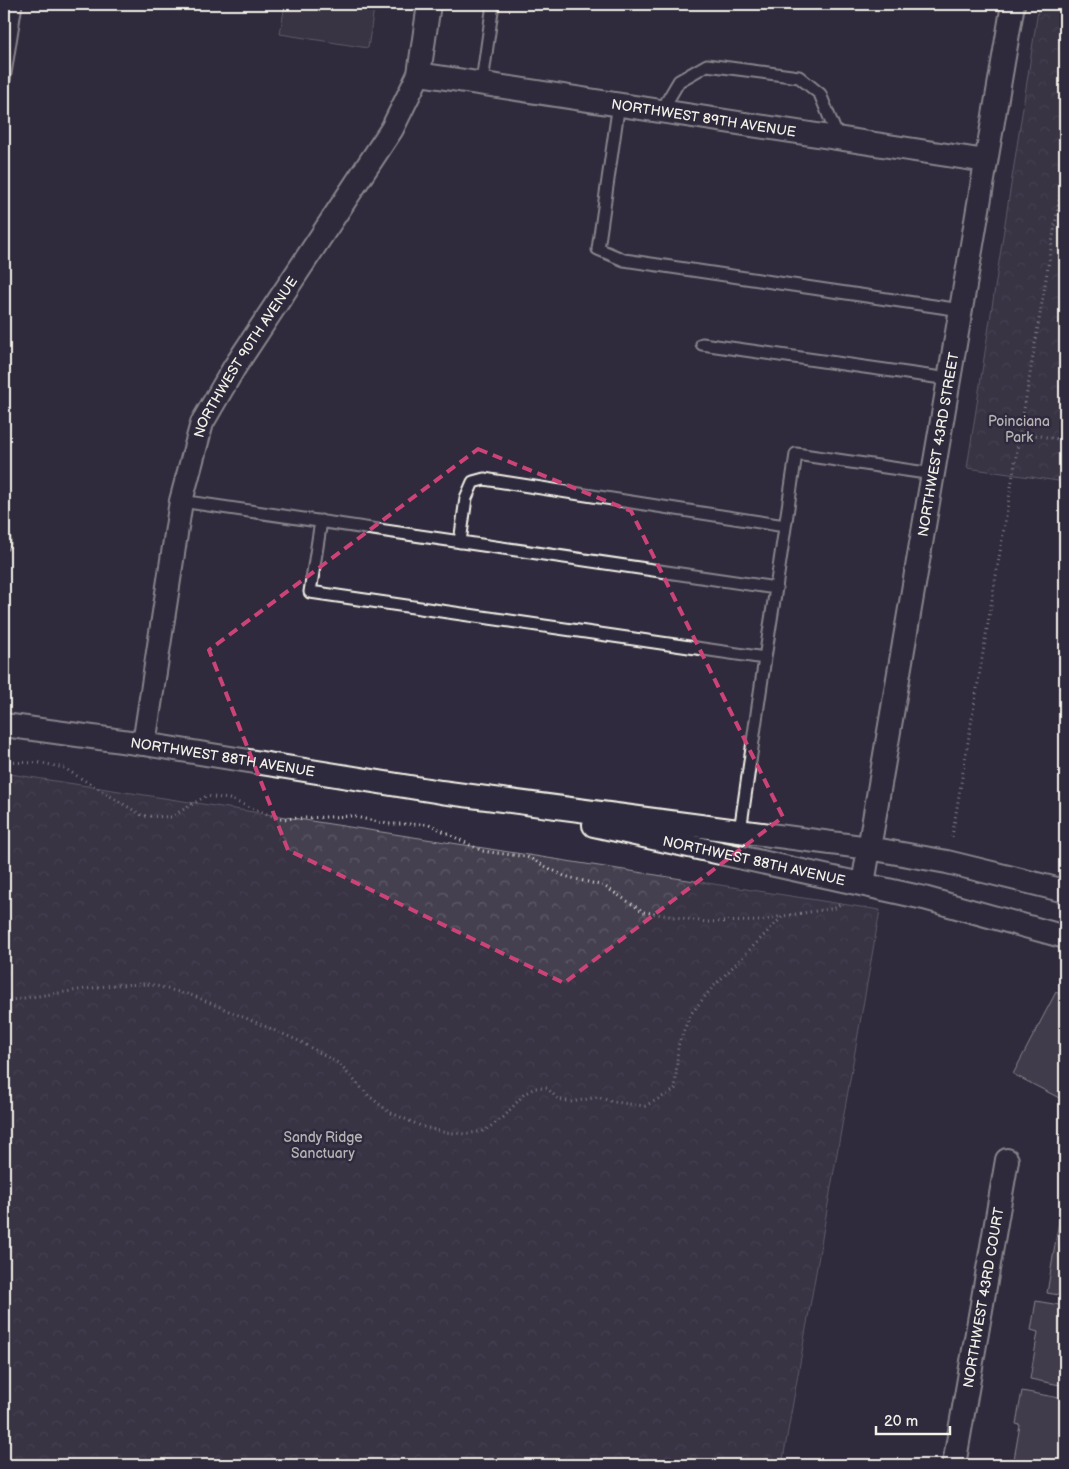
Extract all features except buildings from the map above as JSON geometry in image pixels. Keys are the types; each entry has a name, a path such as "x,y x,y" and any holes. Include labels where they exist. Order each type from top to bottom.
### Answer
{"street":[{"name":"NORTHWEST 90TH AVENUE","path":"144,744 181,501 202,423 234,368 392,129 419,74 429,4"},
{"name":"NORTHWEST 43RD STREET","path":"863,884 1013,4"},
{"name":"NORTHWEST 89TH AVENUE","path":"419,74 619,103 986,161"},
{"name":"NORTHWEST 88TH AVENUE","path":"4,725 144,744 441,792 869,848 947,862 1065,890"},
{"name":"NORTHWEST 88TH AVENUE","path":"441,792 863,884 976,911 1065,937"},
{"name":"NORTHWEST 43RD COURT","path":"954,1465 1007,1160"}],"lane":[{"path":"4,80 16,4"},
{"path":"482,82 493,4"},
{"path":"662,110 680,81 708,64 800,77 820,94 838,138"},
{"path":"619,103 598,249 624,260 960,310"},
{"path":"702,344 949,379"},
{"path":"740,831 796,454 932,474"},
{"path":"460,542 466,498 472,482 484,479 785,526"},
{"path":"181,501 776,588"},
{"path":"321,521 310,592 765,658"}],"path":[{"path":"952,837 1065,166"},
{"path":"1021,433 1065,440"},
{"path":"4,762 42,763 64,768 143,816 171,818 206,796 229,799 280,819 351,816 388,824 429,824 482,851 527,858 564,876 604,886 644,912 706,922 761,921 836,908 863,884"},
{"path":"4,1001 113,985 149,984 194,996 297,1040 338,1063 368,1096 389,1112 421,1126 442,1132 465,1134 484,1131 504,1117 524,1094 535,1088 547,1088 558,1099 572,1102 598,1097 614,1102 645,1106 675,1090 678,1046 690,1015 711,989 783,916"}],"highlighted area":[{"path":"478,449 631,511 783,817 564,983 288,850 209,650"}],"green space":[{"path":"285,4 349,4 374,8 368,48 280,34"},
{"name":"Poinciana Park","path":"1039,4 1065,4 1065,482 967,468"},
{"name":"Sandy Ridge Sanctuary","path":"4,773 880,910 782,1465 4,1465"}]}
